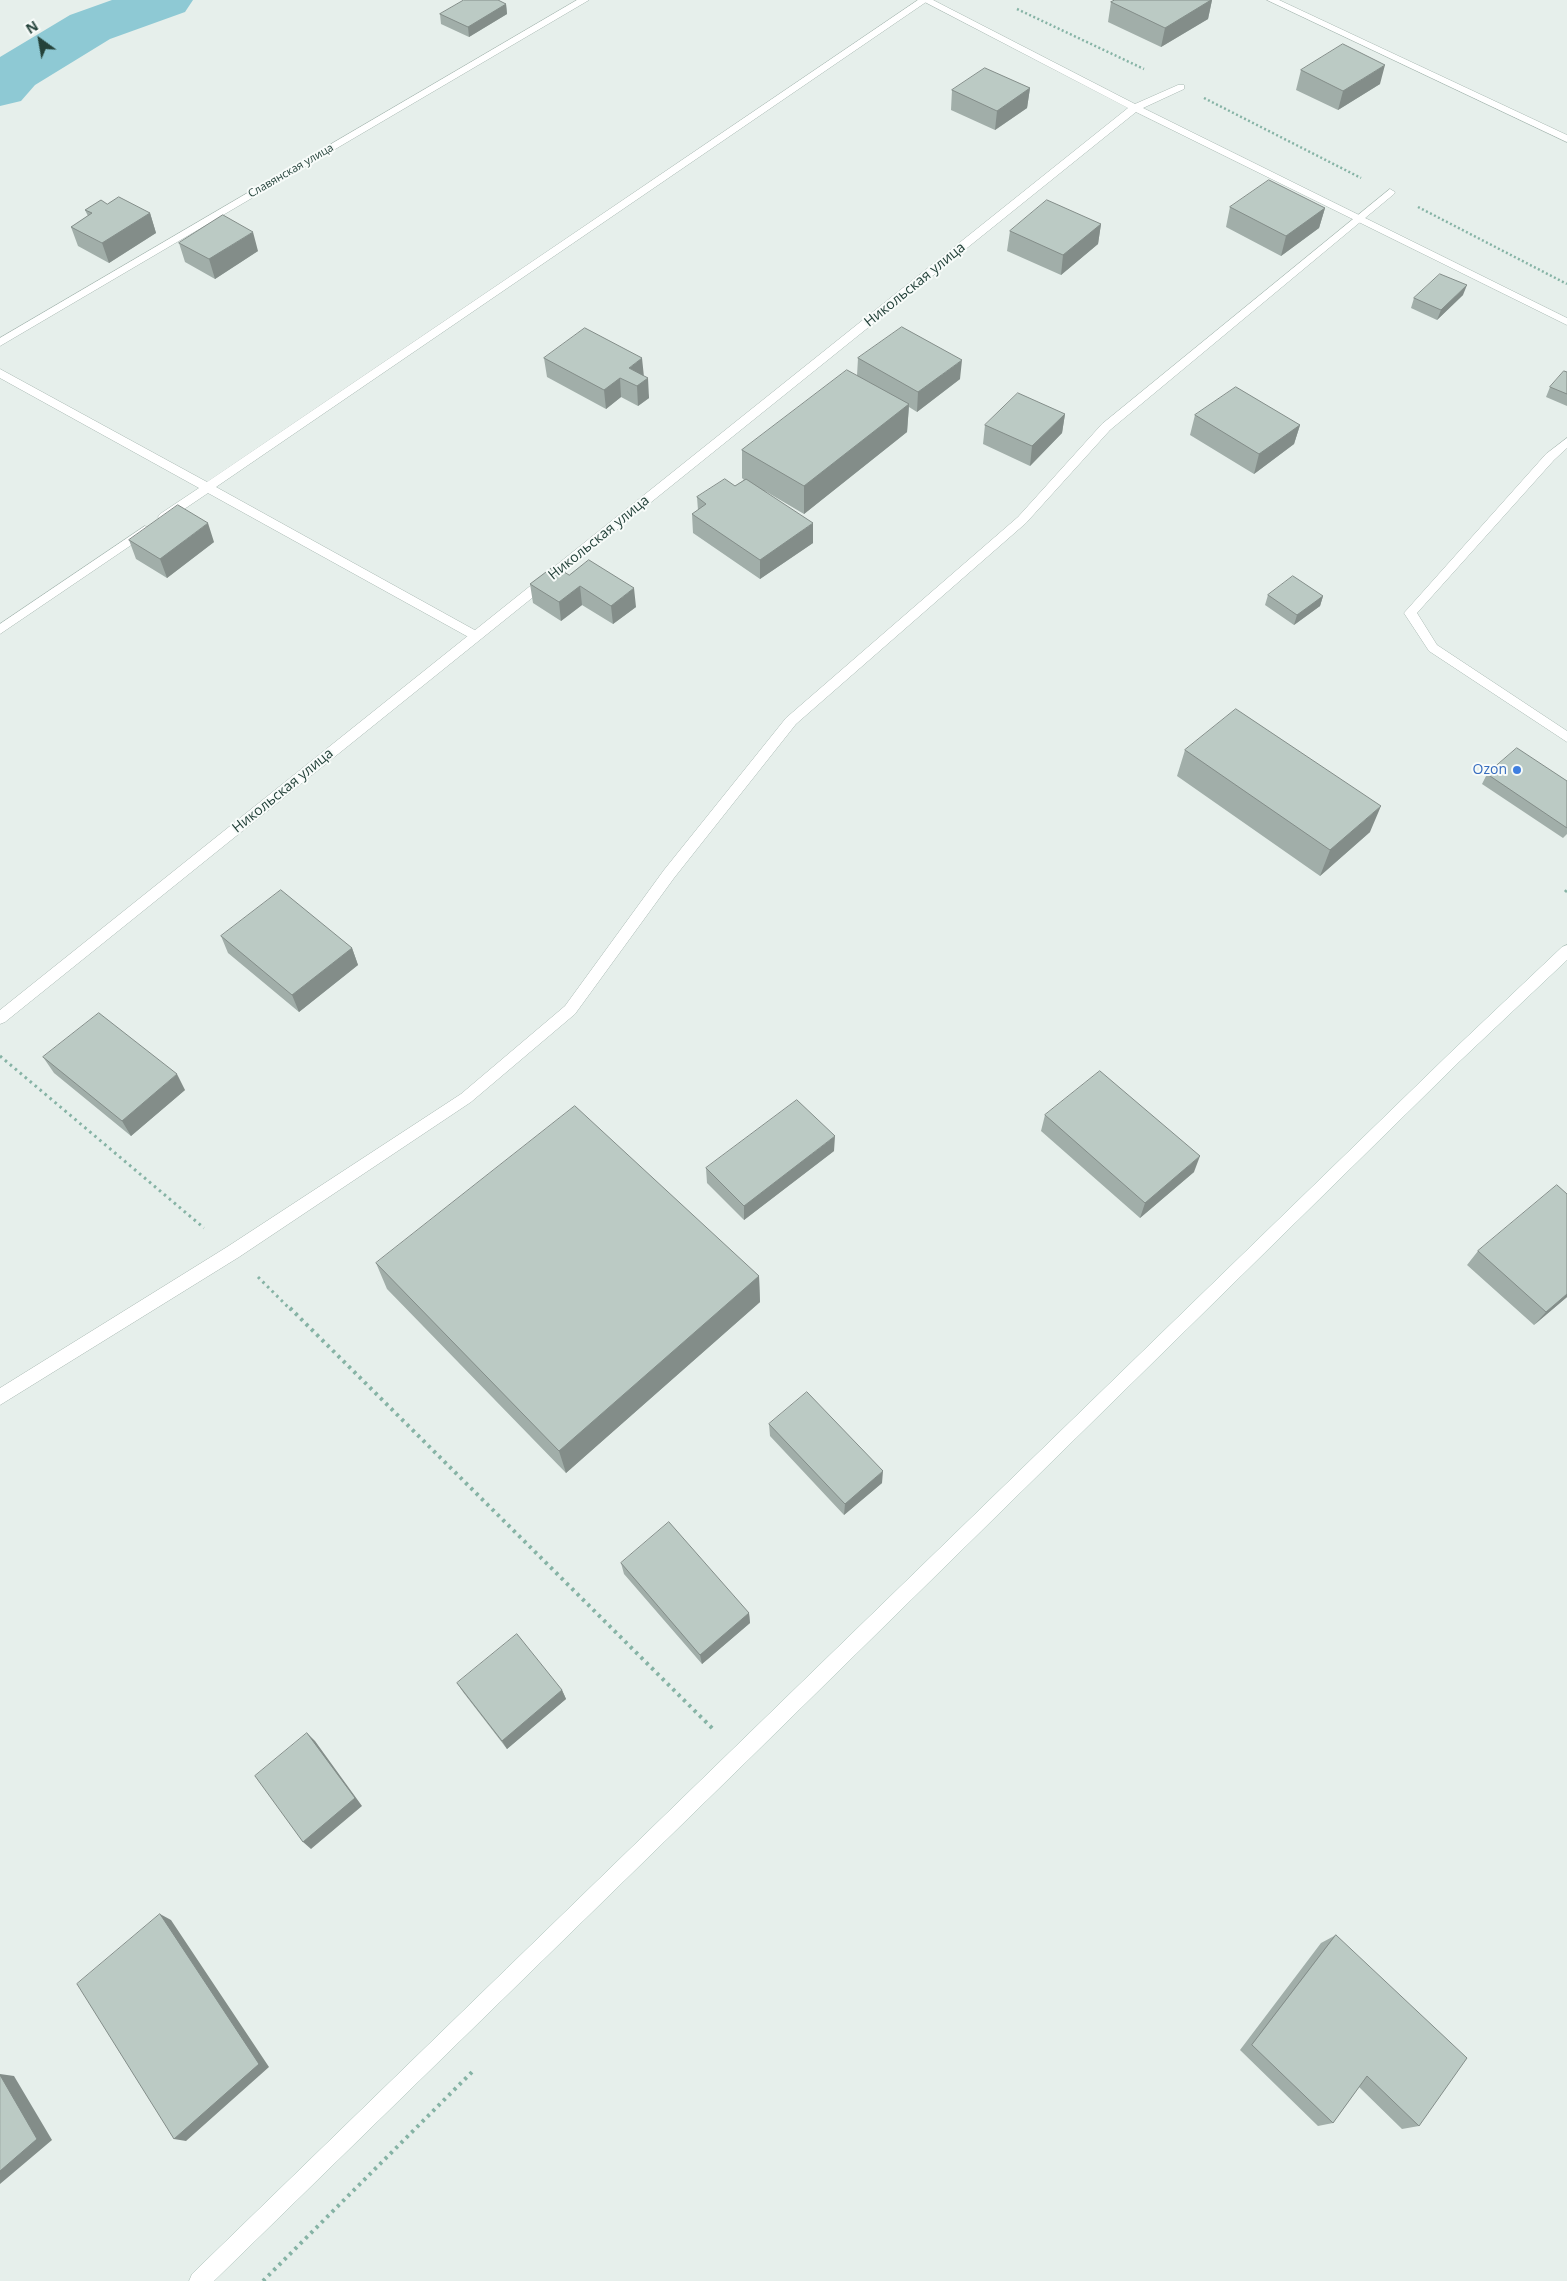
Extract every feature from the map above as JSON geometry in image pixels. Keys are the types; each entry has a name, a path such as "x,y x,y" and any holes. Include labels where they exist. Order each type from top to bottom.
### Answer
{"street":[{"name":"Славянская улица","path":"0,343 584,0"},
{"path":"0,630 925,0 1136,108 1567,322"},
{"path":"1272,0 1567,139"},
{"name":"Никольская улица","path":"0,1018 1136,108 1181,87"},
{"path":"0,1397 233,1252 466,1098 570,1010 668,874 791,721 1022,520 1106,427 1390,192"},
{"path":"0,373 476,636"},
{"path":"1567,442 1550,457 1410,613 1433,648 1567,737"},
{"path":"199,2281 740,1756 1455,1057 1567,951"}],"path":[{"path":"1015,8 1181,87 1567,284"},
{"path":"0,1056 233,1252 740,1756"}],"building":[{"path":"464,0 498,0 506,4 468,27 440,14"},
{"path":"1115,0 1211,0 1165,28 1111,2"},
{"path":"1343,44 1385,65 1343,91 1301,70"},
{"path":"985,68 1030,88 997,111 952,90"},
{"path":"1269,180 1325,208 1286,236 1230,207"},
{"path":"119,197 150,213 102,243 71,227 92,213 85,210 101,200 107,204"},
{"path":"1047,200 1101,224 1063,255 1010,231"},
{"path":"223,215 253,232 209,259 179,243"},
{"path":"1440,274 1467,285 1441,310 1414,298"},
{"path":"902,327 962,360 918,392 858,358"},
{"path":"585,328 642,358 629,368 648,378 637,386 620,378 604,390 544,358"},
{"path":"847,370 909,404 804,486 742,450"},
{"path":"1564,371 1567,372 1567,394 1550,387"},
{"path":"1236,387 1300,425 1259,454 1195,415"},
{"path":"1018,393 1065,414 1032,446 985,425"},
{"path":"725,479 735,486 746,479 813,523 760,560 692,514 706,504 697,497"},
{"path":"178,505 208,523 160,559 129,540"},
{"path":"589,560 634,588 611,606 580,586 559,602 530,584 554,566 569,575"},
{"path":"1293,576 1323,596 1297,615 1268,595"},
{"path":"1236,709 1381,806 1330,850 1185,750"},
{"path":"1517,748 1567,781 1567,828 1487,774"},
{"path":"281,890 352,948 292,995 221,936"},
{"path":"99,1013 177,1074 122,1121 43,1057"},
{"path":"1100,1071 1200,1156 1145,1203 1045,1115"},
{"path":"797,1100 835,1136 744,1206 706,1168"},
{"path":"575,1106 759,1276 559,1451 376,1263"},
{"path":"1557,1185 1567,1194 1567,1294 1546,1312 1478,1251"},
{"path":"807,1392 883,1471 845,1504 769,1424"},
{"path":"669,1522 749,1613 700,1655 621,1563"},
{"path":"517,1634 562,1690 502,1741 457,1683"},
{"path":"307,1733 355,1798 303,1842 255,1776"},
{"path":"160,1914 259,2064 174,2139 77,1984"},
{"path":"1336,1935 1467,2058 1419,2126 1367,2076 1333,2123 1252,2045"},
{"path":"0,2075 37,2139 0,2171"}],"waterway":[{"path":"0,88 14,73 90,27 165,0"}],"place":[{"name":"Ozon","path":"1517,770"}]}
